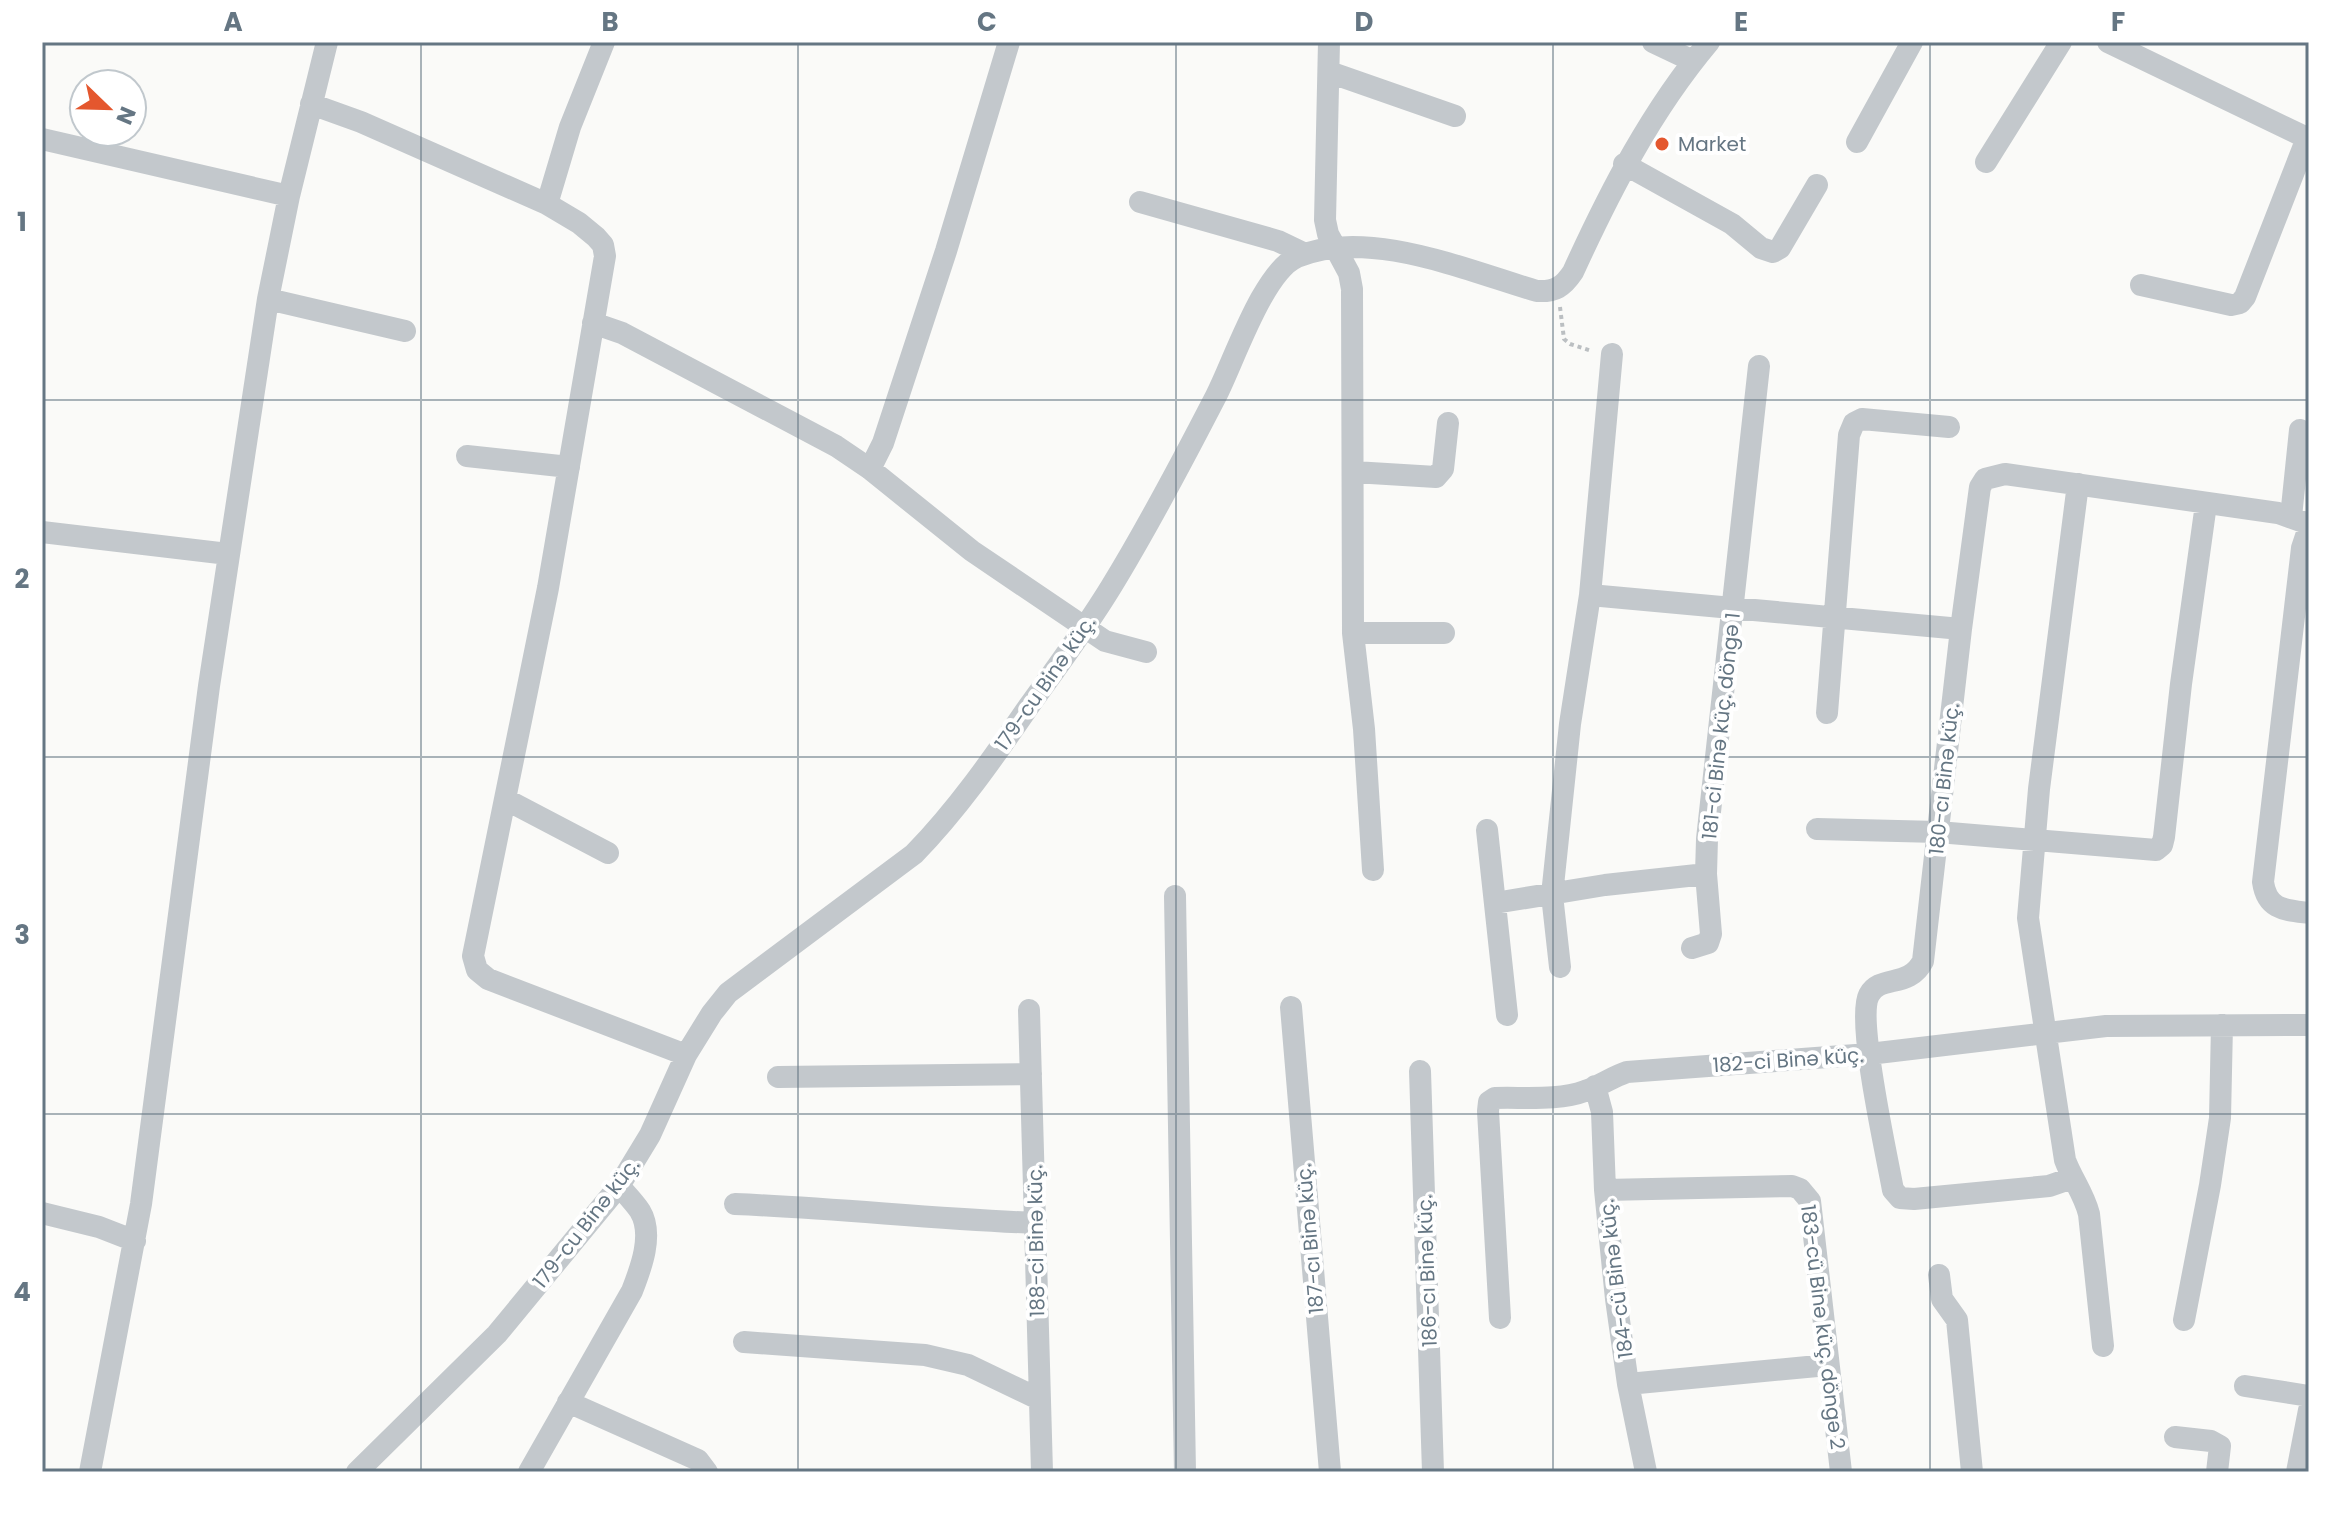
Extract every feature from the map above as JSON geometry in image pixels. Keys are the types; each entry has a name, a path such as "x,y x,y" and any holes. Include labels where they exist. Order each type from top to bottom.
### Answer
{"street":[{"path":"90,1472 135,1241 228,554 268,299 289,196 327,42"},
{"path":"547,204 570,127 604,42"},
{"path":"870,469 883,443 941,266 1009,42"},
{"path":"1329,42 1324,203 1328,234 1349,273 1352,289 1353,633 1364,729 1373,870"},
{"path":"1653,42 1693,61"},
{"path":"1551,291 1564,285 1573,272 1624,164 1709,42"},
{"path":"1857,142 1912,42"},
{"path":"1986,162 2061,42"},
{"path":"2108,42 2308,138 2240,303 2231,305 2141,285"},
{"path":"1329,72 1455,116"},
{"path":"311,104 340,113 547,204 579,223 603,245 605,256 548,588 473,956 477,970 488,979 686,1055"},
{"path":"42,139 289,196"},
{"path":"1624,164 1732,224 1761,248 1773,252 1780,248 1817,185"},
{"path":"1140,202 1278,241 1305,254"},
{"name":"179-cu Binə küç.","path":"357,1472 497,1334 619,1186 650,1135 686,1055 728,993 914,854 1006,741 1112,585 1222,385 1266,288 1282,266 1305,254 1336,246 1383,248 1537,291 1551,291"},
{"path":"268,299 405,331"},
{"path":"593,323 622,333 789,420 870,469 972,551 1105,641 1146,652"},
{"path":"1560,967 1552,895 1570,724 1590,595 1612,354"},
{"name":"181-ci Binə küç. döngə 1","path":"1692,948 1708,943 1711,934 1706,874 1707,839 1759,366"},
{"path":"1827,713 1849,435 1854,423 1862,419 1949,427"},
{"path":"1354,472 1436,477 1443,469 1448,423"},
{"path":"2300,430 2302,548 2263,882 2264,893 2271,904 2281,909 2309,913"},
{"path":"467,456 569,467"},
{"name":"180-cı Binə küç.","path":"2072,1178 2049,1186 1900,1198 1893,1190 1869,1054 1865,1011 1870,992 1877,986 1913,976 1923,961 1980,487 1985,479 2005,474 2206,504 2303,523"},
{"path":"2078,484 2034,840 2028,918 2065,1160 2086,1199 2089,1214 2103,1346"},
{"path":"1817,829 1938,832 2148,851 2162,845 2193,585 2206,504"},
{"path":"42,532 228,554"},
{"path":"1590,595 1961,629"},
{"path":"1353,633 1444,633"},
{"path":"505,799 608,853"},
{"path":"1487,830 1507,1015"},
{"path":"1495,903 1605,885 1706,874"},
{"path":"1175,896 1185,1472"},
{"name":"187-cı Binə küç.","path":"1291,1007 1330,1472"},
{"name":"188-ci Binə küç.","path":"1029,1010 1042,1472"},
{"path":"2184,1320 2220,1118 2222,1025"},
{"name":"182-ci Binə küç.","path":"1500,1318 1489,1102 1495,1098 1584,1092 1627,1072 1869,1054 2106,1026 2309,1025"},
{"name":"186-cı Binə küç.","path":"1420,1071 1433,1472"},
{"path":"778,1077 1031,1074"},
{"name":"184-cü Binə küç.","path":"1595,1086 1602,1112 1605,1190 1628,1384 1646,1472"},
{"path":"529,1472 632,1291 640,1269 645,1241 644,1222 640,1211 619,1186"},
{"name":"183-cü Binə küç. döngə 2","path":"1605,1190 1792,1186 1800,1189 1810,1201 1841,1472"},
{"path":"735,1204 831,1207 927,1218 1036,1223"},
{"path":"42,1213 99,1227 135,1241"},
{"path":"1939,1275 1942,1299 1957,1320 1972,1472"},
{"path":"744,1342 925,1355 968,1365 1039,1399"},
{"path":"1628,1384 1828,1365"},
{"path":"2245,1386 2309,1396"},
{"path":"568,1402 698,1460 707,1472"},
{"path":"2297,1472 2309,1410"},
{"path":"2175,1437 2211,1441 2220,1446 2217,1472"}],"path":[{"path":"1551,291 1562,310 1564,339 1585,349 1612,354"}],"place":[{"name":"Market","path":"1662,144"}]}
